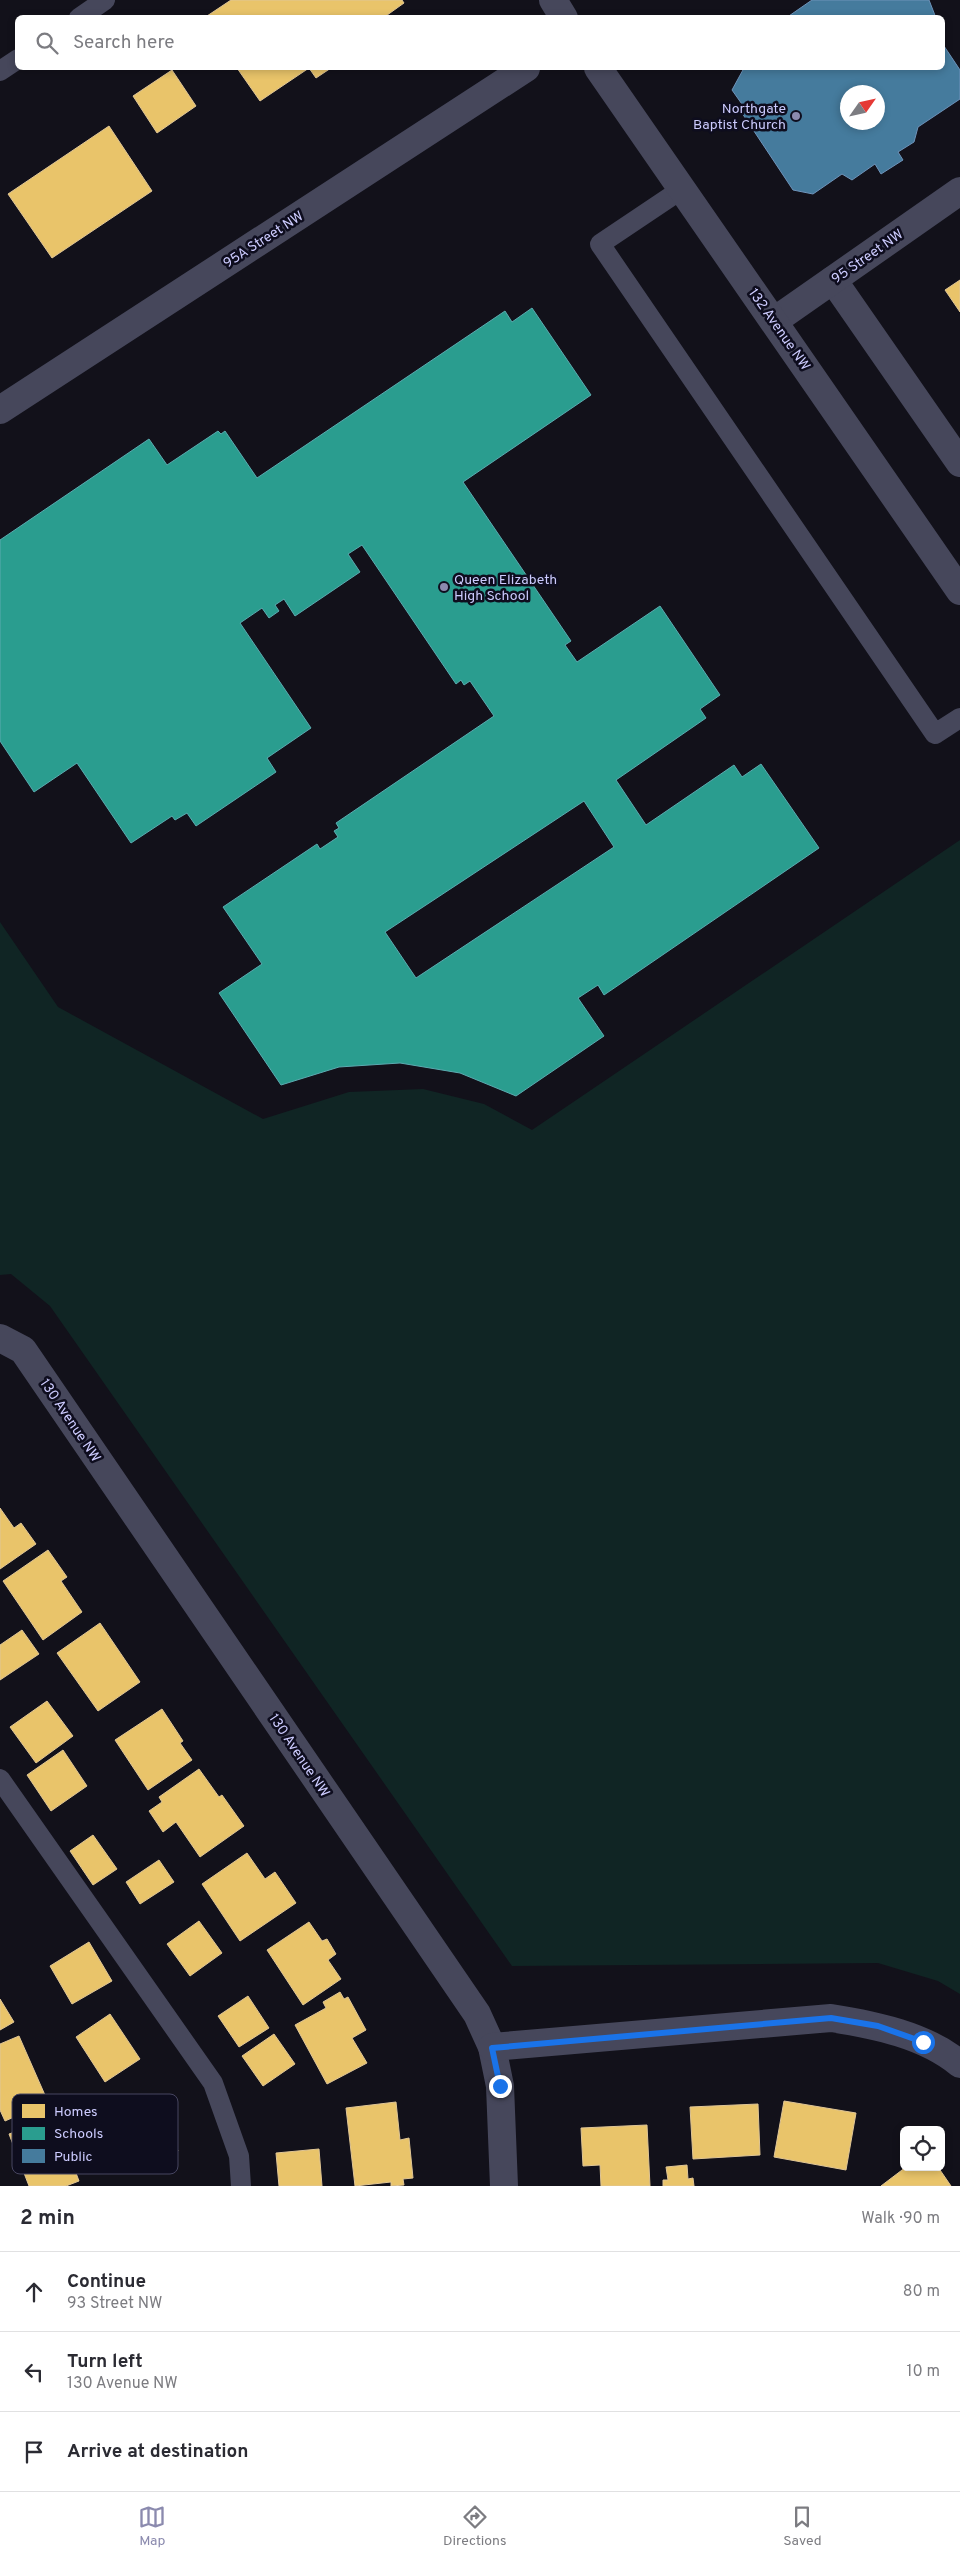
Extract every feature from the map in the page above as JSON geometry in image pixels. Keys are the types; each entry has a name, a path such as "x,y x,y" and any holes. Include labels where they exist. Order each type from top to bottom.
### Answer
{"street":[{"name":"95A Street NW","path":"0,410 523,70"},
{"name":"132 Avenue NW","path":"599,70 960,592"},
{"name":"95 Street NW","path":"774,321 960,191"},
{"path":"833,280 960,463"},
{"name":"130 Avenue NW","path":"11,1344 477,2014 492,2048 500,2086 504,2186"},
{"path":"492,2048 831,2018 878,2026 923,2042 960,2064"}],"lane":[{"path":"83,15 105,0"},
{"path":"0,71 15,61"},
{"path":"682,189 600,244 935,734 960,718"},
{"path":"0,1779 213,2083 239,2156 241,2186"}],"green space":[{"path":"960,840 960,1994 938,1981 878,1963 512,1966 50,1306 11,1274 0,1275 0,922 58,1007 263,1119 349,1092 423,1089 484,1104 532,1130"}],"building: Homes":[{"path":"231,0 402,0 404,3 387,15 208,15"},
{"path":"172,70 196,106 157,133 133,96"},
{"path":"238,70 306,70 260,101"},
{"path":"310,70 328,70 316,78"},
{"path":"109,126 152,191 52,258 8,194"},
{"path":"960,280 960,312 945,290"},
{"path":"0,1508 14,1528 21,1523 36,1544 0,1569"},
{"path":"48,1550 67,1577 61,1581 82,1612 43,1640 3,1581"},
{"path":"100,1623 140,1682 98,1711 57,1653"},
{"path":"22,1630 39,1654 0,1680 0,1645"},
{"path":"47,1701 73,1736 36,1763 10,1727"},
{"path":"162,1709 183,1741 180,1743 192,1760 148,1790 115,1740"},
{"path":"63,1750 87,1786 51,1811 27,1775"},
{"path":"199,1769 219,1797 222,1795 244,1826 200,1857 176,1822 163,1832 149,1811 162,1802 159,1797"},
{"path":"93,1835 117,1869 93,1885 70,1851"},
{"path":"247,1853 265,1879 275,1872 296,1903 240,1941 202,1884"},
{"path":"159,1860 174,1882 140,1904 126,1882"},
{"path":"199,1921 222,1953 190,1976 167,1944"},
{"path":"309,1922 322,1941 327,1939 336,1954 328,1960 341,1979 303,2005 267,1950"},
{"path":"89,1942 112,1981 72,2004 50,1966"},
{"path":"340,1992 344,1999 348,1997 366,2030 352,2038 367,2063 327,2084 295,2025 326,2008 323,2002"},
{"path":"248,1996 269,2028 239,2047 218,2016"},
{"path":"0,1999 14,2022 0,2030"},
{"path":"110,2014 140,2059 105,2082 76,2037"},
{"path":"274,2034 295,2064 263,2086 242,2056"},
{"path":"19,2036 44,2094 12,2094 12,2118 5,2121 0,2110 0,2044"},
{"path":"784,2101 856,2113 846,2170 774,2157"},
{"path":"396,2102 400,2140 409,2138 413,2178 403,2179 404,2185 391,2186 391,2182 355,2186 346,2108"},
{"path":"758,2104 760,2155 693,2159 690,2107"},
{"path":"647,2125 650,2186 601,2186 600,2165 583,2166 581,2128"},
{"path":"319,2149 322,2186 279,2186 276,2153"},
{"path":"687,2165 688,2179 693,2178 694,2186 663,2186 663,2180 668,2180 666,2167"},
{"path":"901,2171 941,2171 951,2186 881,2186"},
{"path":"24,2174 76,2174 79,2181 66,2186 29,2186"}],"building: Schools":[{"path":"532,308 591,395 463,482 571,641 565,645 577,662 660,606 720,695 700,709 706,718 616,780 646,825 734,765 742,777 761,764 819,848 604,995 598,985 578,998 604,1036 516,1096 460,1073 400,1063 339,1067 281,1085 219,993 262,964 223,907 317,844 320,849 338,837 334,831 339,828 336,823 494,716 470,681 464,685 461,680 456,684 362,545 348,554 360,572 295,616 284,599 275,605 279,611 269,618 262,608 240,623 311,728 267,758 276,772 196,826 187,813 175,820 172,816 131,843 77,763 34,792 0,741 0,540 149,439 167,465 218,431 221,434 225,431 257,478 505,311 512,322","holes":["584,801 614,847 416,978 385,932"]}],"building: Public":[{"path":"812,0 929,0 935,15 790,15"},
{"name":"Northgate Baptist Church","path":"945,48 960,70 960,99 918,127 914,142 898,152 903,160 881,174 875,164 852,180 842,174 813,194 793,190 740,110 744,107 732,90 743,70 945,70"}],"place":[{"name":"Northgate Baptist Church","path":"796,116"},
{"name":"Queen Elizabeth High School","path":"444,587"}],"route":[{"path":"500,2086 492,2048 831,2018 878,2026 923,2042"}]}
